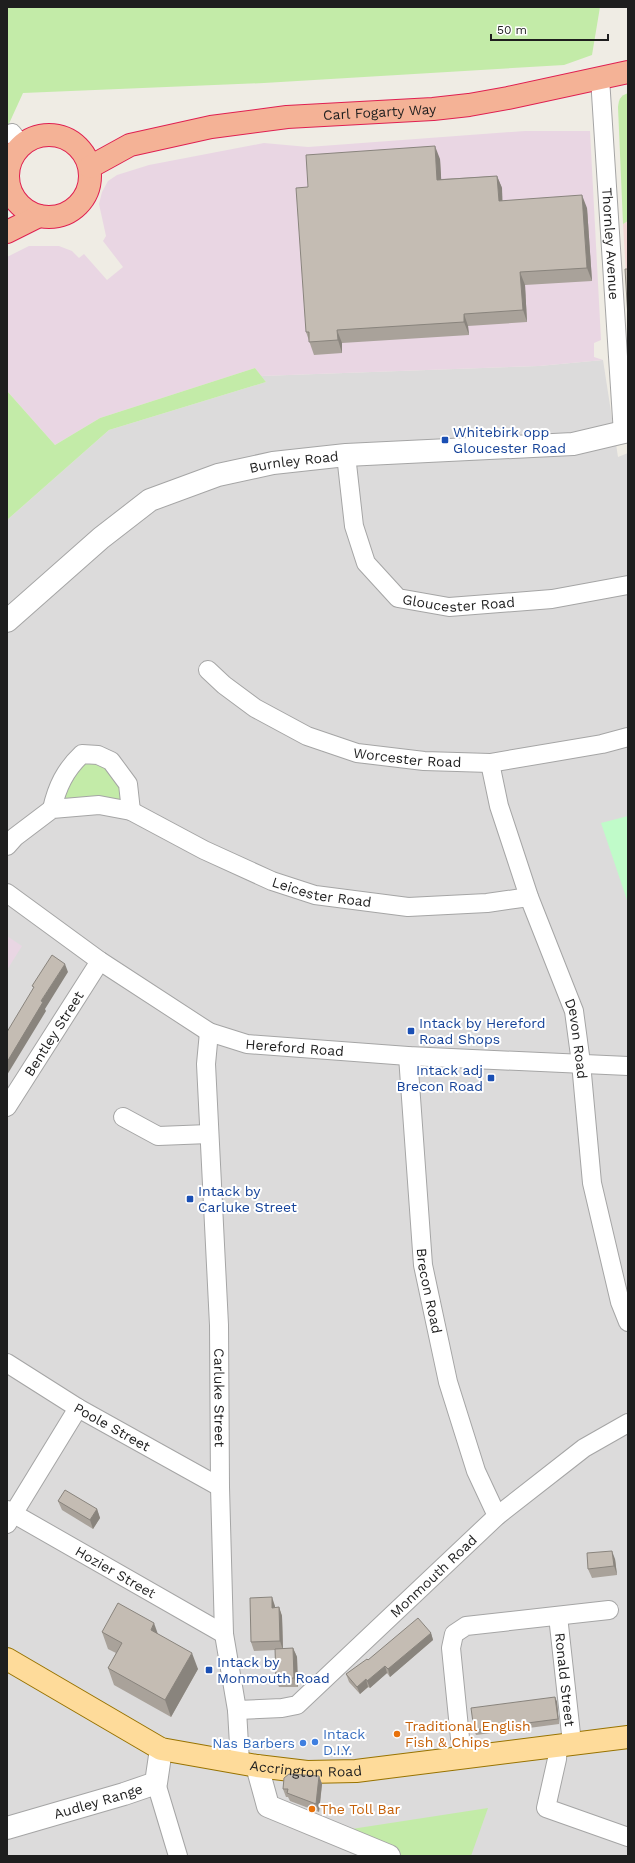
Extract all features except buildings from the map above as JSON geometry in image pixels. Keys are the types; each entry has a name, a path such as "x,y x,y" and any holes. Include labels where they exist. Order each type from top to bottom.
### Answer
{"highway":[{"name":"Carl Fogarty Way","path":"90,167 130,145 211,127 245,122 328,114 433,109 470,105 628,72"},
{"path":"51,135 64,138 76,144 90,167 90,181 86,195 78,206 67,214 53,217 39,216 27,211 9,193 8,177 10,164 16,152 17,140 26,142 38,137 51,135"},
{"name":"Carl Fogarty Way","path":"76,144 102,143 130,145"},
{"path":"7,232 39,216"}],"main road":[{"name":"Accrington Road","path":"7,1659 161,1749 248,1764 307,1772 356,1771 628,1737"}],"street":[{"name":"Thornley Avenue","path":"600,78 626,432"},
{"name":"Burnley Road","path":"7,621 101,538 150,500 225,474 273,463 346,455 573,444 626,432"},
{"name":"Gloucester Road","path":"346,455 354,526 366,563 398,598 449,607 552,599 628,584"},
{"name":"Worcester Road","path":"208,670 255,708 307,736 357,753 424,761 490,763 602,744 628,737"},
{"path":"7,846 15,837 52,810 55,797 69,766 82,754 98,755 111,762 128,784 131,811"},
{"name":"Devon Road","path":"490,763 499,806 529,897 574,1011 581,1063 592,1183 620,1302 628,1322"},
{"name":"Leicester Road","path":"52,810 99,805 131,811 204,850 272,882 315,895 408,907 487,903 529,897"},
{"name":"Hereford Road","path":"7,893 100,961 209,1032 248,1044 408,1056 628,1066"},
{"name":"Bentley Street","path":"7,1107 100,961"},
{"name":"Carluke Street","path":"209,1032 206,1064 219,1325 220,1487 224,1634 248,1764"},
{"name":"Brecon Road","path":"408,1056 423,1265 448,1382 476,1471 497,1516"},
{"path":"124,1118 158,1136 209,1134"},
{"name":"Poole Street","path":"7,1363 78,1408 220,1487"},
{"path":"9,1516 78,1408"},
{"name":"Monmouth Road","path":"237,1710 282,1708 297,1705 497,1516 584,1448 628,1423"},
{"name":"Hozier Street","path":"9,1516 224,1634"},
{"name":"Ronald Street","path":"462,1758 451,1648 454,1634 466,1626 609,1610"},
{"name":"Ronald Street","path":"558,1616 565,1744 557,1759 546,1808 628,1837"},
{"name":"Audley Range","path":"7,1828 124,1794 156,1783 161,1749"},
{"path":"248,1764 268,1806 389,1856"},
{"path":"156,1783 178,1856"}],"shaded area":[{"path":"525,131 590,131 601,340 594,343 594,357 603,360 539,366 261,376 255,368 100,418 55,445 7,391 7,257 29,246 59,246 72,251 79,258 84,254 107,280 123,267 103,241 106,236 99,204 102,192 108,181 117,175 149,165 264,143 308,147"},
{"path":"628,221 628,308 623,224"},
{"path":"603,360 618,457 628,453 628,1856 7,1856 7,520 109,430 266,382 261,376 539,366"},
{"path":"7,936 22,946 7,970"}],"green space":[{"path":"7,7 600,7 592,55 564,65 264,83 23,93 7,128"},
{"path":"628,93 628,221 623,224 618,107 620,98"},
{"path":"255,368 266,382 109,430 7,520 7,391 55,445 100,418"},
{"path":"82,754 111,761 131,811 52,809"},
{"path":"628,816 628,903 601,823"},
{"path":"488,1808 471,1856 389,1856 332,1832"}],"place":[{"name":"Whitebirk opp Gloucester Road","path":"445,440"},
{"name":"Intack by Hereford Road Shops","path":"411,1031"},
{"name":"Intack adj Brecon Road","path":"491,1078"},
{"name":"Intack by Carluke Street","path":"190,1199"},
{"name":"Intack by Monmouth Road","path":"209,1670"},
{"name":"Traditional English Fish & Chips","path":"397,1734"},
{"name":"Intack D.I.Y.","path":"315,1742"},
{"name":"Nas Barbers","path":"303,1743"},
{"name":"The Toll Bar","path":"312,1809"}]}
